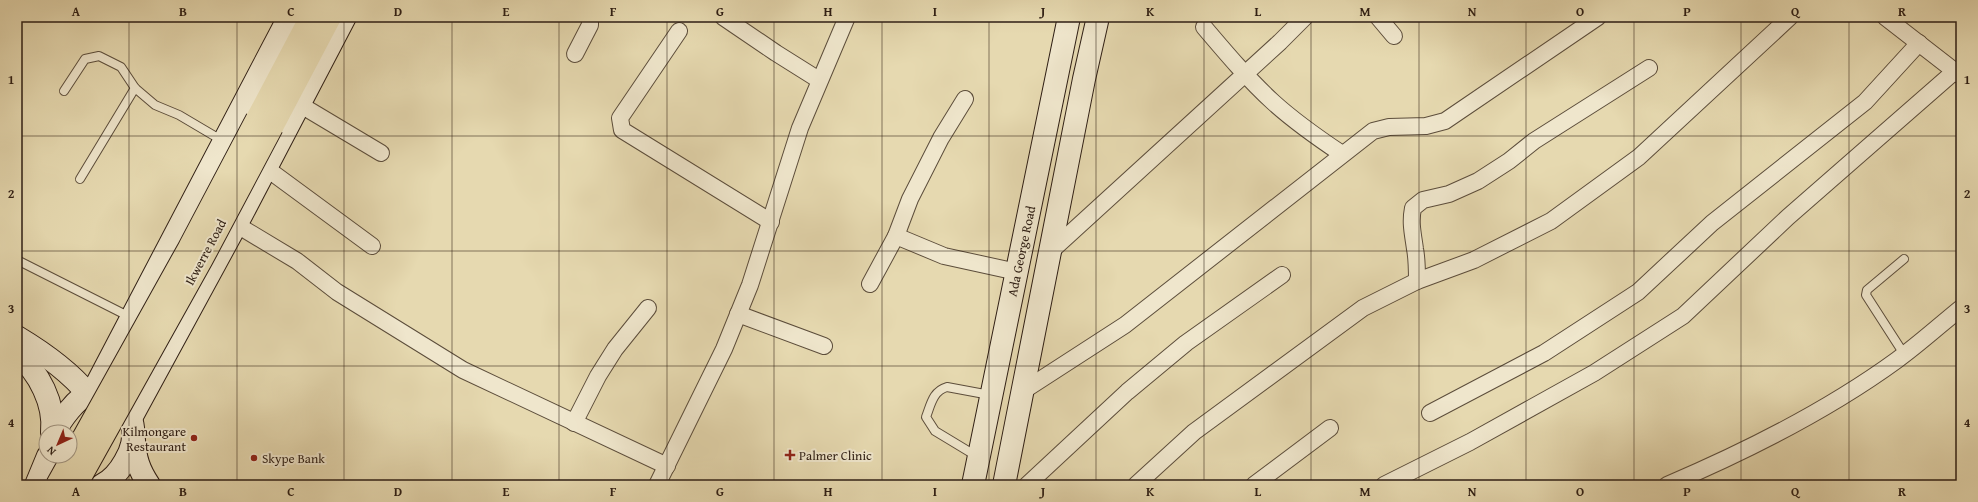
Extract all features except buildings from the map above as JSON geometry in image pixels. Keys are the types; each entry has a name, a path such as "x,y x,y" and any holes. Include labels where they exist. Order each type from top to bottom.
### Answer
{"main road":[{"name":"Ikwerre Road","path":"76,485 202,259 265,123 311,17"},
{"name":"Ikwerre Road","path":"57,485 190,248 330,17"}],"street":[{"path":"59,424 65,415 80,399 90,393 289,17"},
{"path":"131,418 236,225 345,17"},
{"path":"575,54 590,25 590,17"},
{"path":"657,485 724,349 750,285 800,128 819,80 847,17"},
{"name":"Ada George Road","path":"973,485 1069,17"},
{"path":"1004,485 1084,79 1098,17"},
{"path":"1050,252 1245,74 1305,17"},
{"path":"1378,17 1394,36"},
{"path":"1023,391 1125,325 1373,131 1389,127 1426,126 1445,121 1598,17"},
{"path":"1136,485 1194,432 1293,357 1363,308 1417,281 1474,260 1551,221 1639,156 1790,17"},
{"path":"1384,485 1470,442 1594,373 1683,316 1788,217 1958,74 1885,17"},
{"path":"730,19 819,80"},
{"path":"1204,27 1272,102 1300,125 1342,154"},
{"path":"679,31 620,118 622,130 630,137 771,222"},
{"path":"1430,413 1544,353 1638,292 1712,223 1865,102 1919,43"},
{"path":"1417,281 1415,249 1412,232 1413,208 1423,200 1449,194 1478,181 1509,161 1534,141 1649,68"},
{"path":"870,284 896,236 910,199 941,138 965,99"},
{"path":"299,104 381,153"},
{"path":"266,168 372,246"},
{"path":"236,225 297,261 337,292 463,370 667,466"},
{"path":"896,236 944,256 1017,272"},
{"path":"1027,485 1116,402 1186,343 1282,275"},
{"path":"574,423 598,376 615,349 648,308"},
{"path":"1667,485 1710,467 1805,419 1904,354 1961,308"},
{"path":"738,314 824,346"},
{"path":"17,337 54,363 90,393 106,394 117,399 127,408 134,428 134,455 139,470 149,485"},
{"path":"17,354 36,374 50,407 53,424"},
{"path":"54,363 80,368 92,366 109,358"},
{"path":"1254,485 1330,428"},
{"path":"102,485 115,476 123,466 130,453 134,440"},
{"path":"36,485 45,464"},
{"path":"51,464 56,476 65,485"}],"lane":[{"path":"64,91 85,59 99,56 121,67 135,88 155,105 179,115 224,142"},
{"path":"80,179 135,88"},
{"path":"1904,259 1867,290 1866,295 1904,354"},
{"path":"17,260 131,318"},
{"path":"978,457 935,431 926,417 936,392 941,389 947,387 991,395"}],"place":[{"name":"Kilmongare Restaurant","path":"194,438"},
{"name":"Palmer Clinic","path":"790,455"},
{"name":"Skype Bank","path":"254,458"}]}
